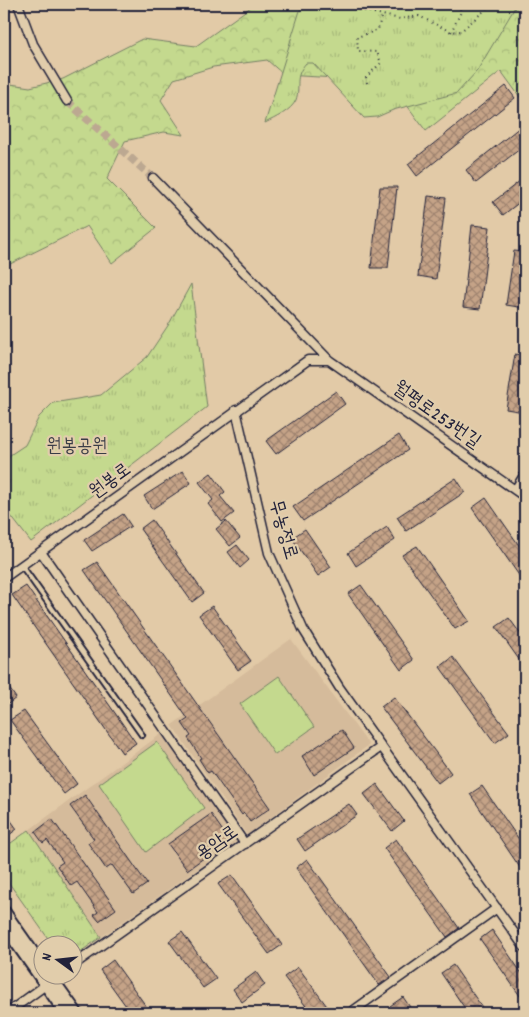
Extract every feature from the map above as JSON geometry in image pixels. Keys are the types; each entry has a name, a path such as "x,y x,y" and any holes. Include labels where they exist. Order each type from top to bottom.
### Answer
{"street":[{"path":"18,4 33,44 68,101"},
{"path":"152,178 328,360"},
{"path":"236,410 308,360 328,360"},
{"name":"월평로253번길","path":"328,360 525,497"},
{"name":"원봉로","path":"4,578 236,410"},
{"name":"무농정로","path":"236,410 269,553 303,629 339,687 525,948"},
{"path":"515,490 525,474"},
{"path":"41,552 245,844"},
{"name":"용암로","path":"82,959 381,747"},
{"path":"350,1013 497,908"},
{"path":"4,910 32,951"},
{"path":"4,926 32,957"},
{"path":"7,1013 45,984"},
{"path":"54,984 65,1013"},
{"path":"56,984 77,1013"}],"lane":[{"path":"22,566 142,735"}],"path":[{"path":"335,4 400,20 419,16 451,32 460,32 492,4"},
{"path":"451,32 461,12 459,4"},
{"path":"367,83 366,77 381,63 377,52 358,52 357,37 378,30 381,16"}],"shaded area":[{"path":"291,639 369,745 247,835 172,725"},
{"path":"161,734 237,841 101,937 29,830"}],"green space":[{"path":"255,4 525,4 525,104 501,71 426,131 389,81 284,75 267,60 213,67 174,79 161,100 184,135 164,132 125,141 107,179 156,228 112,263 87,226 4,267 4,83 30,87 63,79 142,39 196,46"},
{"path":"302,4 517,4 477,71 457,93 393,110 377,117 364,118 313,63 306,63 298,77 297,95 294,104 282,114 265,123"},
{"name":"원봉공원","path":"191,284 207,407 31,542 4,507 4,459 25,445 39,417 53,403 101,395 147,357 169,324"},
{"path":"279,676 314,727 275,755 240,704"},
{"path":"157,742 204,808 146,852 99,784"},
{"path":"29,830 101,937 82,951 82,934 45,934 4,876 4,848"}],"building":[{"path":"506,86 515,98 417,176 408,164"},
{"path":"525,123 525,145 476,183 466,170"},
{"path":"525,177 525,198 503,215 493,202"},
{"path":"380,187 397,187 388,268 371,268"},
{"path":"428,196 446,198 436,279 418,276"},
{"path":"472,225 490,227 480,309 463,307"},
{"path":"514,251 525,252 525,308 506,305"},
{"path":"515,354 525,356 524,412 506,409"},
{"path":"336,391 345,404 276,454 266,441"},
{"path":"399,435 408,450 303,521 293,507"},
{"path":"183,471 191,483 152,509 144,496"},
{"path":"211,473 225,492 220,496 234,513 222,522 208,504 213,500 199,482"},
{"path":"456,478 465,492 406,531 397,517"},
{"path":"486,498 525,554 525,584 472,508"},
{"path":"123,514 131,526 92,551 84,540"},
{"path":"152,520 204,593 192,602 140,529"},
{"path":"226,521 240,538 230,546 216,529"},
{"path":"387,527 395,540 356,566 348,553"},
{"path":"305,529 331,567 318,576 292,538"},
{"path":"237,545 249,560 240,568 228,552"},
{"path":"417,546 469,621 455,629 402,555"},
{"path":"97,562 270,808 250,822 244,813 242,815 211,771 208,773 188,738 191,736 182,723 188,719 84,570"},
{"path":"361,585 414,660 401,670 348,594"},
{"path":"26,586 136,743 122,753 12,595"},
{"path":"212,606 251,661 238,670 199,615"},
{"path":"509,618 525,640 525,668 496,627"},
{"path":"453,657 509,733 495,743 440,667"},
{"path":"4,681 16,698 4,707"},
{"path":"394,697 451,773 438,783 381,707"},
{"path":"24,711 77,784 64,794 10,720"},
{"path":"342,730 354,748 314,775 302,756"},
{"path":"377,784 404,821 392,831 364,794"},
{"path":"482,786 525,848 525,875 470,794"},
{"path":"85,795 147,884 133,894 112,865 106,869 88,843 94,839 70,806"},
{"path":"349,804 357,815 305,851 297,839"},
{"path":"4,811 17,829 4,839"},
{"path":"211,814 229,840 187,870 168,844"},
{"path":"52,819 116,909 99,921 94,915 98,912 77,882 71,886 57,866 63,862 47,840 43,843 35,832"},
{"path":"396,839 459,928 447,937 384,848"},
{"path":"307,859 391,977 379,985 296,868"},
{"path":"232,875 282,945 269,954 218,884"},
{"path":"492,930 525,978 525,1003 480,939"},
{"path":"182,932 216,979 203,988 169,941"},
{"path":"113,960 151,1013 131,1013 100,970"},
{"path":"453,965 486,1013 468,1013 441,973"},
{"path":"298,967 332,1013 311,1013 284,977"},
{"path":"256,972 265,985 242,1002 233,989"},
{"path":"403,997 414,1013 395,1013 390,1006"}],"tunnel":[{"path":"67,101 153,178"}]}
